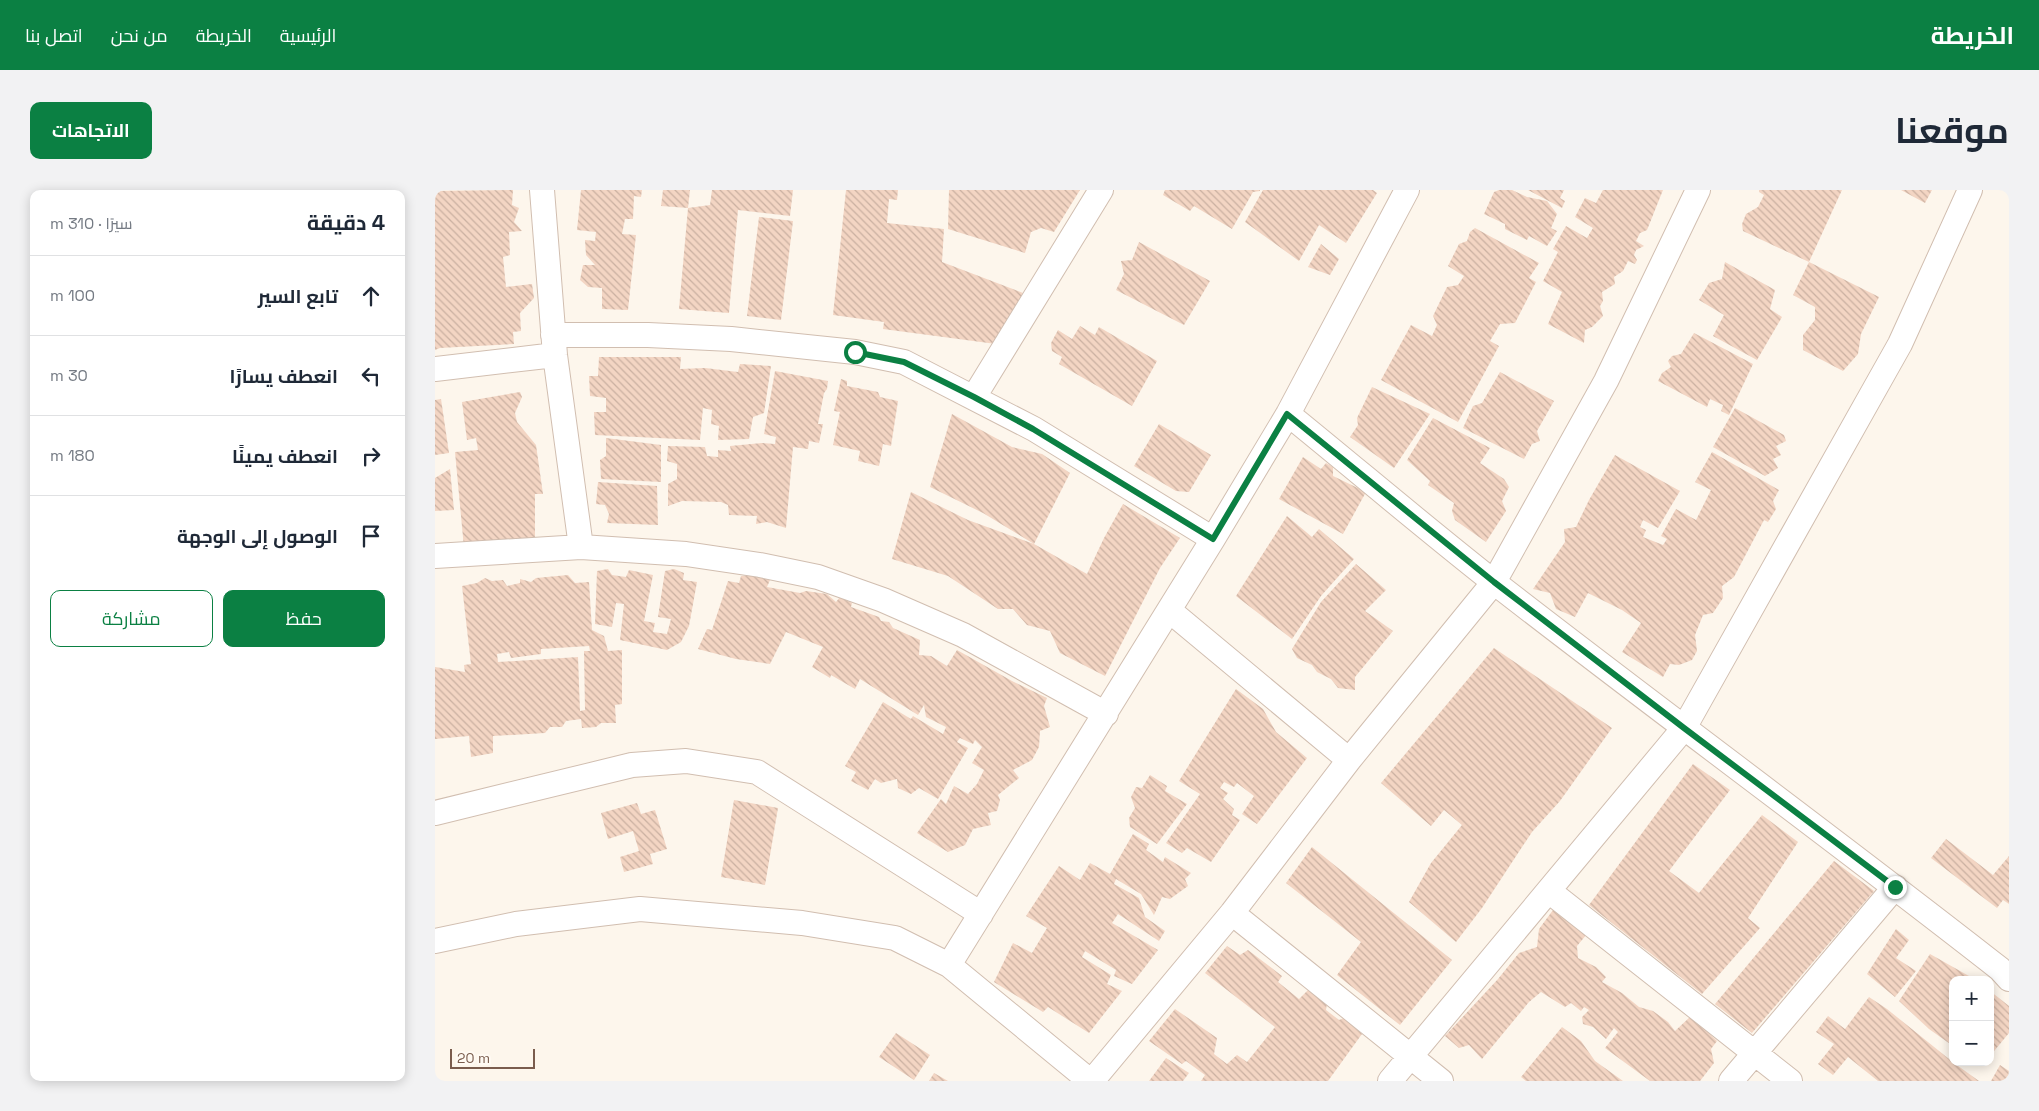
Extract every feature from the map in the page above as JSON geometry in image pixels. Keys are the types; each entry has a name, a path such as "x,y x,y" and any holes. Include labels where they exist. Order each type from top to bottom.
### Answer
{"street":[{"path":"542,190 554,345 581,547"},
{"path":"974,397 1101,190"},
{"path":"949,965 1170,611 1287,414 1407,190"},
{"path":"435,941 516,924 640,909 835,927 895,938 949,965 1091,1081 1232,913 1349,760 1494,582 1606,382 1698,190"},
{"path":"1390,1081 1684,728 1900,344 1970,190"},
{"path":"435,370 554,345 648,335 731,339 855,352 904,362 1033,429 1213,539"},
{"path":"1287,414 1494,582 1895,887 2009,978"},
{"path":"435,556 581,547 686,554 760,565 819,577 883,600 963,635 1106,714"},
{"path":"1170,611 1349,760"},
{"path":"435,813 632,765 686,761 757,772 981,914"},
{"path":"1731,1081 1895,887"},
{"path":"1549,891 1790,1081"},
{"path":"1232,913 1441,1081"}],"building":[{"path":"513,190 512,205 519,208 514,222 522,231 509,232 510,255 503,257 506,287 532,284 534,298 520,313 521,331 513,332 514,344 440,348 435,350 435,191"},
{"path":"581,190 642,190 641,197 634,196 633,219 625,219 622,234 636,235 628,310 602,309 602,288 588,287 580,280 583,265 595,265 586,255 585,240 595,241 596,232 577,230"},
{"path":"663,190 690,190 688,208 661,206"},
{"path":"712,190 793,190 790,216 738,210 729,313 679,309 688,208 710,205"},
{"path":"846,190 898,190 897,200 889,199 887,223 944,229 942,262 1023,293 996,344 883,329 884,322 833,315"},
{"path":"949,190 1080,190 1054,232 1041,228 1031,232 1025,253 948,229"},
{"path":"1165,190 1260,191 1253,192 1232,229 1194,206 1190,211 1163,195"},
{"path":"1263,190 1373,190 1377,193 1346,243 1319,225 1299,261 1245,222"},
{"path":"1512,190 1527,197 1547,201 1557,214 1551,228 1557,231 1547,246 1529,236 1527,240 1505,229 1505,224 1484,214 1494,192"},
{"path":"1528,190 1564,190 1560,198 1565,201 1562,208"},
{"path":"1603,190 1663,190 1647,230 1640,233 1636,241 1644,246 1636,250 1634,255 1637,260 1635,264 1628,261 1623,271 1614,277 1615,284 1602,292 1603,301 1600,306 1603,316 1592,327 1585,330 1584,343 1548,324 1562,292 1543,281 1558,252 1553,249 1566,226 1587,238 1593,228 1575,217 1585,198 1596,203"},
{"path":"1759,190 1842,190 1809,262 1743,231 1742,224 1746,214 1758,207 1764,195"},
{"path":"1901,190 1932,190 1925,203"},
{"path":"759,217 793,221 781,320 747,316"},
{"path":"1475,228 1539,263 1529,278 1536,282 1515,323 1500,324 1490,341 1499,346 1458,422 1381,380 1411,325 1432,336 1437,325 1433,316 1447,287 1458,285 1464,276 1448,266 1459,244 1467,241 1470,232"},
{"path":"1139,242 1210,281 1184,325 1116,290 1124,274 1121,261 1132,260"},
{"path":"1321,244 1339,259 1330,275 1308,267"},
{"path":"1725,262 1775,290 1770,309 1782,317 1757,360 1713,336 1724,315 1699,300 1709,283 1722,279"},
{"path":"1809,262 1879,297 1861,334 1858,354 1843,371 1803,350 1803,335 1815,320 1815,307 1793,295"},
{"path":"1080,326 1095,335 1099,327 1157,361 1132,406 1059,364 1062,357 1052,351 1051,343 1058,330 1072,339"},
{"path":"1694,333 1753,364 1729,415 1721,411 1723,405 1710,399 1707,407 1658,381 1662,373 1671,367 1668,361 1672,356 1681,354"},
{"path":"599,357 681,357 680,369 705,368 738,372 740,364 771,366 764,413 753,417 749,439 718,440 719,426 711,424 712,410 703,408 700,440 595,435 594,412 606,412 606,398 590,396 589,376 598,376"},
{"path":"775,371 828,381 818,424 823,424 819,443 809,441 808,449 793,447 786,528 767,522 756,524 757,516 729,515 728,505 721,502 682,501 668,506 668,484 677,479 677,464 667,461 668,446 705,447 707,456 718,457 718,450 731,451 730,446 762,443 775,444 776,437 764,434"},
{"path":"1500,372 1554,401 1537,431 1540,441 1532,444 1524,459 1463,428 1473,406 1482,403"},
{"path":"841,379 847,381 847,386 878,392 880,397 898,401 891,446 883,444 879,466 858,461 860,451 833,445 840,412 834,411"},
{"path":"1372,387 1430,414 1394,468 1350,437 1358,425 1357,418"},
{"path":"520,392 522,397 515,413 517,422 536,445 543,494 535,494 535,542 464,548 455,452 478,450 476,438 467,440 462,402"},
{"path":"441,399 449,453 435,455 435,400"},
{"path":"1735,408 1784,435 1786,441 1776,446 1781,455 1773,459 1778,468 1765,476 1713,447"},
{"path":"952,414 1012,447 1042,454 1070,473 1034,544 983,513 930,487"},
{"path":"1433,418 1490,448 1480,463 1504,479 1509,487 1502,501 1506,511 1486,542 1455,520 1452,511 1454,503 1428,485 1430,481 1407,460"},
{"path":"1159,424 1211,455 1189,492 1176,491 1134,466"},
{"path":"606,438 661,445 661,482 601,479 600,460 606,456"},
{"path":"1712,452 1779,490 1773,501 1776,509 1768,522 1764,520 1734,577 1722,586 1723,598 1713,613 1703,615 1695,635 1697,651 1692,660 1679,665 1670,664 1663,677 1622,652 1641,623 1622,610 1588,593 1575,617 1556,609 1550,593 1533,589 1565,542 1564,529 1576,527 1615,455 1680,491 1658,528 1643,520 1640,527 1646,530 1643,537 1663,545 1667,539 1661,536 1676,509 1696,520 1711,490 1695,482"},
{"path":"1303,457 1321,469 1326,463 1333,467 1333,476 1366,492 1343,534 1279,499"},
{"path":"450,469 454,510 435,511 435,478"},
{"path":"598,482 657,486 658,525 607,523 609,514 605,505 596,504"},
{"path":"911,492 968,520 1034,544 1087,574 1123,504 1180,538 1160,568 1105,676 1060,653 1050,631 1027,625 1013,609 998,609 948,576 892,559"},
{"path":"1287,516 1312,537 1319,529 1354,559 1321,596 1292,639 1236,596"},
{"path":"1356,564 1386,590 1365,611 1393,631 1355,677 1355,690 1338,688 1331,679 1317,672 1312,665 1297,658 1292,649 1321,602"},
{"path":"608,569 612,575 626,577 629,570 653,575 644,621 655,623 653,632 667,634 671,619 658,617 665,571 674,569 684,573 683,580 697,582 689,626 681,642 667,650 620,640 624,604 616,603 612,627 595,624 597,571"},
{"path":"568,575 575,583 589,582 592,630 604,636 608,651 622,650 622,704 615,705 616,723 601,723 596,727 582,728 581,719 566,721 562,727 550,727 545,733 493,736 493,753 471,757 469,736 435,739 435,667 465,672 464,665 471,664 462,586 477,583 485,578 492,581 503,580 507,586 520,583 520,579 531,582 536,578","holes":["589,646 590,651 584,651 585,710 580,711 578,657 498,662 497,654 509,652 511,658 541,654 541,649"]},
{"path":"756,575 770,580 767,587 800,593 806,591 827,594 836,602 840,597 852,603 851,607 879,617 881,621 889,622 893,628 920,640 919,655 931,656 947,666 957,650 1047,698 1044,706 1050,727 1040,731 1039,747 1032,760 1013,770 1019,778 998,795 1000,800 997,811 988,813 991,825 973,829 965,845 948,852 917,833 941,799 946,804 954,786 968,794 977,784 984,770 972,763 982,747 975,740 973,744 960,738 957,742 968,748 938,799 919,788 911,794 898,788 897,779 881,783 875,779 868,790 851,781 856,772 845,766 883,702 911,719 913,716 943,734 946,727 926,717 924,705 918,715 860,679 855,689 831,675 830,678 812,667 823,647 786,632 770,664 736,659 698,649 707,629 712,630 728,581 739,583 741,576"},
{"path":"1494,648 1612,728 1560,801 1532,832 1482,908 1456,942 1409,902 1431,863 1462,825 1444,810 1431,826 1381,783"},
{"path":"1236,689 1263,709 1276,732 1307,758 1257,824 1242,814 1254,796 1237,783 1234,787 1224,782 1220,788 1228,793 1223,799 1234,809 1232,815 1240,820 1211,862 1187,848 1182,853 1166,843 1200,794 1179,781"},
{"path":"1693,764 1730,790 1669,871 1699,893 1762,815 1798,842 1748,918 1760,928 1702,994 1589,905"},
{"path":"1150,775 1167,786 1165,791 1187,804 1157,844 1130,827 1129,818 1135,808 1131,797 1136,787 1142,788"},
{"path":"734,800 778,808 765,885 721,877"},
{"path":"637,803 641,814 655,810 667,849 650,854 653,864 624,872 620,857 639,851 633,831 608,839 601,813"},
{"path":"1133,834 1149,844 1146,850 1163,862 1165,857 1191,873 1185,879 1188,886 1170,899 1162,897 1154,915 1141,894 1116,879 1114,884 1139,898 1145,917 1165,931 1159,941 1118,914 1112,923 1158,950 1132,984 1114,976 1116,970 1085,951 1082,957 1111,975 1107,984 1122,991 1089,1033 1048,1007 1043,1012 994,982 1013,943 1032,953 1047,928 1026,916 1059,866 1080,880 1090,863 1110,874"},
{"path":"1946,839 1993,875 2009,856 2009,904 2003,900 1997,908 1931,858"},
{"path":"1312,847 1452,960 1400,1025 1337,975 1361,942 1286,883"},
{"path":"1834,861 1874,891 1752,1033 1715,1004"},
{"path":"1553,910 1587,934 1577,946 1578,958 1596,967 1606,977 1602,982 1622,993 1639,1007 1653,1011 1668,1022 1675,1031 1691,1016 1717,1041 1711,1049 1714,1063 1700,1081 1650,1081 1605,1048 1618,1032 1614,1028 1606,1039 1593,1027 1583,1024 1582,1017 1589,1010 1584,1007 1581,1011 1571,1003 1565,1007 1541,992 1529,1002 1482,1059 1469,1045 1459,1048 1445,1036 1498,979 1519,953 1537,947 1539,929"},
{"path":"1896,929 1909,940 1896,958 1916,971 1895,997 1867,974"},
{"path":"1227,946 1240,955 1248,950 1282,976 1278,982 1299,999 1308,990 1327,1003 1326,1010 1339,1020 1344,1018 1362,1034 1328,1081 1201,1081 1205,1075 1186,1061 1182,1064 1149,1041 1175,1009 1217,1038 1214,1054 1227,1064 1237,1055 1247,1062 1275,1027 1205,973"},
{"path":"1930,954 1969,976 1949,976 1949,1043 1929,1029 1899,1001"},
{"path":"1994,994 2009,1006 2009,1033 1994,1051"},
{"path":"1869,997 1887,1009 1949,1059 1949,1066 1958,1066 1979,1081 1878,1081 1848,1057 1833,1075 1818,1064 1834,1044 1816,1032 1828,1016 1845,1029"},
{"path":"1562,1027 1581,1041 1595,1061 1623,1081 1526,1081 1521,1077"},
{"path":"896,1033 930,1055 914,1080 879,1057"},
{"path":"1166,1058 1189,1073 1183,1081 1149,1081"},
{"path":"2000,1065 2009,1071 2009,1081 1991,1081"},
{"path":"934,1073 948,1081 929,1081"}],"route":[{"path":"855,352 904,362 974,397 1033,429 1213,539 1287,414 1494,582 1895,887"}]}
